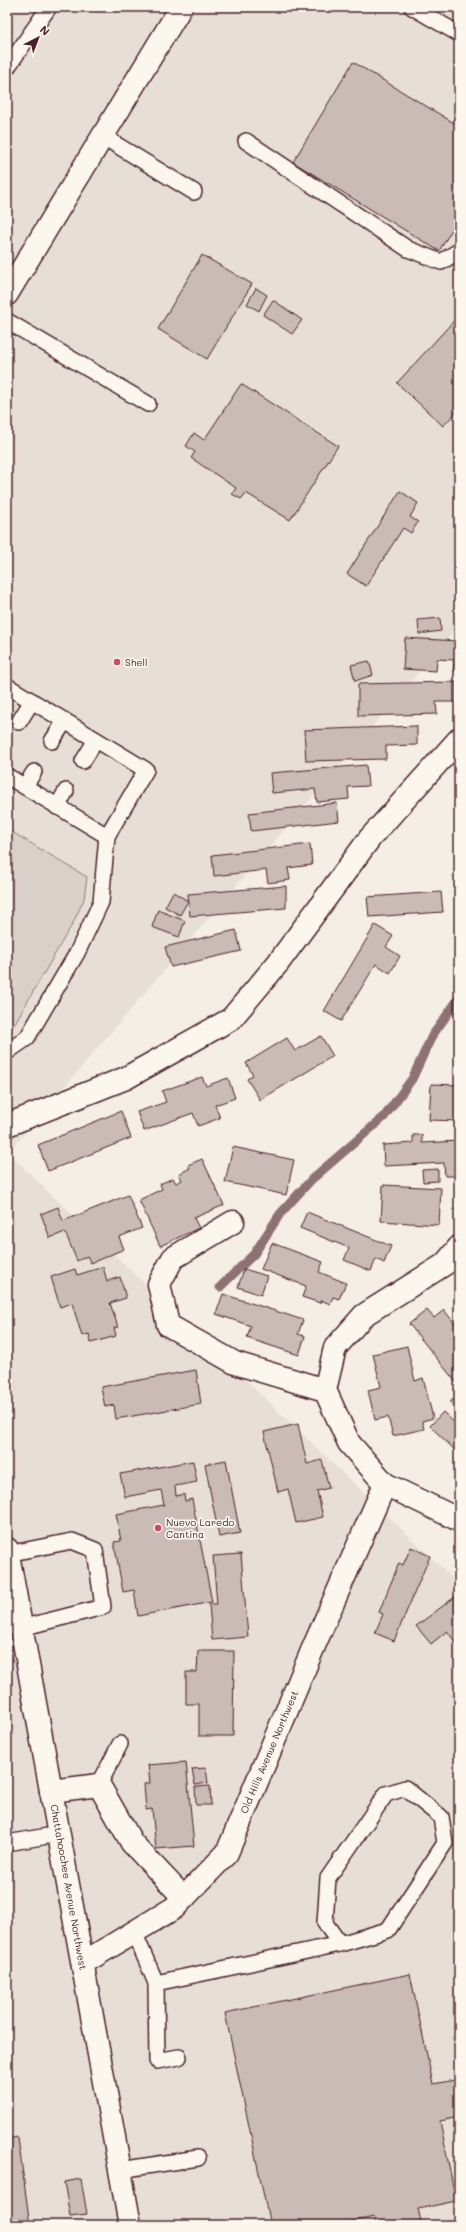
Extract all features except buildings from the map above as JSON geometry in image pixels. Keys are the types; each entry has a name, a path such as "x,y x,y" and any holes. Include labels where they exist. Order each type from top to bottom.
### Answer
{"street":[{"path":"7,294 181,7"},
{"path":"7,1125 126,1078 231,1019 278,963 370,838 459,740"},
{"path":"233,1222 173,1258 159,1284 168,1325 235,1362 325,1390"},
{"path":"459,1247 445,1264 364,1315 335,1348 325,1390 349,1443 385,1484 459,1520"},
{"name":"Old Hills Avenue Northwest","path":"83,1963 174,1908 226,1852 385,1484"},
{"name":"Chattahoochee Avenue Northwest","path":"7,1552 130,2225"},
{"path":"51,1791 99,1785 132,1843 184,1898"}],"lane":[{"path":"7,68 49,7"},
{"path":"412,7 459,34"},
{"path":"102,136 194,192"},
{"path":"246,141 408,249 441,262 459,251"},
{"path":"7,321 148,404"},
{"path":"7,686 146,770 107,836 101,902 77,952 27,1038 7,1052"},
{"path":"19,722 32,701"},
{"path":"52,741 65,721"},
{"path":"83,761 96,740"},
{"path":"25,786 34,772"},
{"path":"7,776 107,836"},
{"path":"57,807 66,791"},
{"path":"7,1552 72,1541 95,1550 103,1607 21,1628"},
{"path":"99,1785 120,1744"},
{"path":"156,1983 340,1944 388,1930 445,1844 441,1817 404,1788 386,1794 328,1878 325,1923 340,1944"},
{"path":"7,1843 59,1834"},
{"path":"134,1932 156,1983 157,2061 179,2057"},
{"path":"120,2170 198,2158"}],"shaded area":[{"path":"7,7 459,7 459,625 8,1153 459,1584 459,2225 7,2225"},
{"path":"7,829 87,877 84,899 73,923 12,1028 7,1032"}],"waterway":[{"path":"220,1287 254,1254 280,1214 312,1179 384,1117 412,1079 432,1036 459,998"}],"place":[{"name":"Shell","path":"117,662"},
{"name":"Nuevo Laredo Cantina","path":"158,1528"}]}
